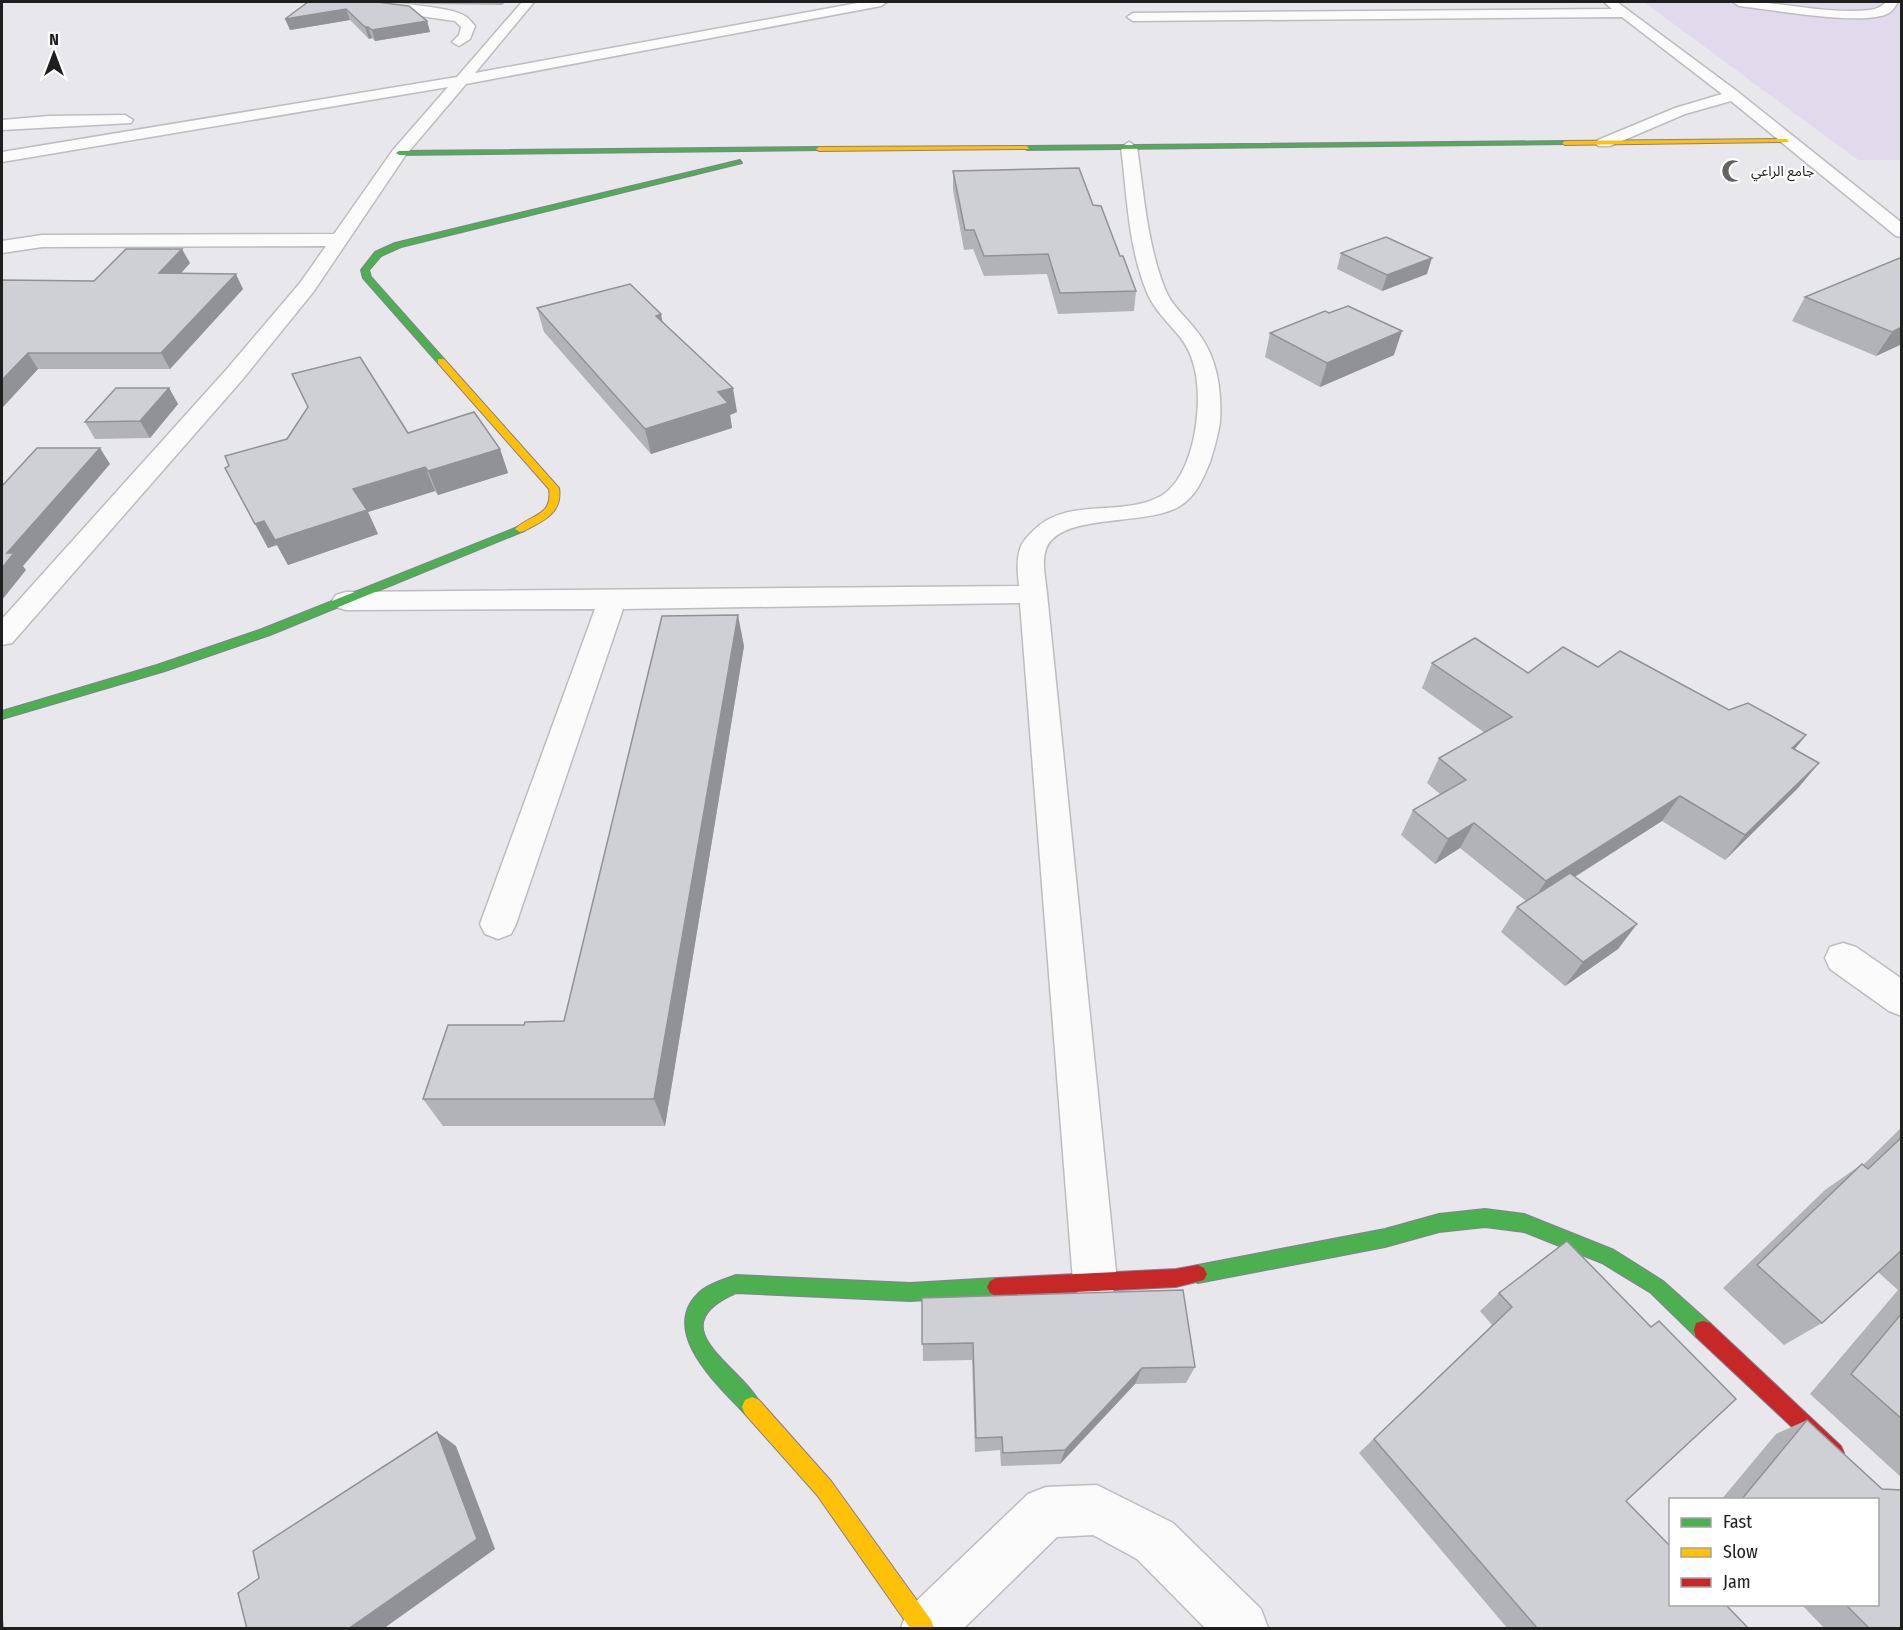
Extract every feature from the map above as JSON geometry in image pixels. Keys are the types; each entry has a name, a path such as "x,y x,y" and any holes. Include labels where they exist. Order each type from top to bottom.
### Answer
{"street":[{"path":"350,2 447,14 460,18 468,26 465,36 459,42"},
{"path":"2,636 234,375 307,287 399,153 528,2"},
{"path":"2,157 462,80 881,2"},
{"path":"1610,2 1732,95 1902,232"},
{"path":"1739,2 1855,14 1885,10 1893,2"},
{"path":"1133,17 1624,12"},
{"path":"1604,143 1680,111 1732,95"},
{"path":"2,125 49,120 146,121"},
{"path":"399,153 1787,141"},
{"path":"1095,1281 1059,897 1033,594 1032,554 1035,545 1055,524 1081,518 1133,513 1173,501 1184,493 1199,465 1208,425 1208,390 1203,358 1193,339 1161,304 1147,266 1129,147"},
{"path":"2,715 171,664 266,632 346,602 513,533 553,509 557,499 554,488 474,394 415,333 367,278 365,270 378,254 398,245 715,169 785,149"},
{"path":"2,247 42,241 338,240"},
{"path":"346,602 1033,594"},
{"path":"498,924 612,600"},
{"path":"1843,958 1902,1000"},
{"path":"1242,1629 1155,1541 1097,1510 1046,1512 925,1629 809,1469 716,1367 699,1344 693,1328 695,1315 702,1303 717,1289 736,1284 910,1292 1176,1278 1385,1238 1439,1223 1485,1218 1524,1223 1608,1256 1657,1287 1840,1459"}],"shaded area":[{"path":"1644,2 1901,2 1901,160 1858,160"}],"building":[{"path":"308,2 377,2 409,6 427,21 372,30 365,27 346,9 285,19"},
{"path":"1079,168 1093,205 1101,206 1136,291 1060,293 1048,254 984,256 974,230 965,230 953,171"},
{"path":"1386,237 1432,258 1387,275 1341,253"},
{"path":"126,249 182,249 159,273 236,274 161,353 28,353 2,380 2,280 94,281"},
{"path":"1902,257 1902,327 1892,332 1805,297"},
{"path":"630,284 661,314 656,316 733,388 718,392 728,403 645,429 537,308"},
{"path":"1348,306 1402,331 1327,363 1270,333 1325,311 1329,313"},
{"path":"360,357 408,433 474,412 500,449 428,471 425,467 353,489 367,510 275,540 264,521 255,524 225,468 229,466 225,456 287,439 308,407 292,374"},
{"path":"116,388 169,388 140,421 85,422"},
{"path":"37,448 100,448 7,553 14,553 2,568 2,486"},
{"path":"738,615 654,1099 423,1099 448,1025 524,1025 525,1022 564,1021 662,616"},
{"path":"1475,638 1528,673 1563,647 1598,667 1620,651 1729,710 1748,703 1806,735 1792,748 1819,763 1745,835 1680,796 1546,881 1474,823 1448,839 1413,810 1466,780 1439,758 1512,717 1432,663"},
{"path":"1570,873 1637,924 1583,962 1517,907"},
{"path":"1902,1137 1902,1250 1822,1323 1757,1265 1862,1164 1868,1169"},
{"path":"1567,1241 1651,1327 1659,1321 1736,1399 1626,1501 1669,1545 1669,1606 1727,1606 1749,1629 1538,1629 1374,1439 1512,1307 1499,1293"},
{"path":"1183,1290 1195,1367 1142,1368 1065,1450 1003,1453 1002,1437 976,1438 973,1343 922,1344 922,1298"},
{"path":"1902,1313 1902,1419 1851,1374"},
{"path":"1807,1420 1882,1489 1902,1490 1902,1629 1870,1629 1847,1606 1879,1606 1879,1498 1743,1498"},
{"path":"437,1432 477,1539 348,1629 247,1629 238,1593 259,1578 253,1551"}],"traffic: fast":[{"path":"1027,148 1565,143"},
{"path":"399,153 819,149"},
{"path":"441,361 367,278 365,270 378,254 398,245 740,162"},
{"path":"2,715 161,668 266,632 520,529"},
{"path":"1198,1274 1385,1238 1439,1223 1485,1218 1524,1223 1608,1256 1657,1287 1703,1330"},
{"path":"752,1407 709,1359 698,1341 693,1325 697,1309 710,1295 736,1284 910,1292 996,1287"}],"traffic: slow":[{"path":"1565,143 1787,141"},
{"path":"819,149 1027,148"},
{"path":"441,361 554,488 555,496 551,509 541,518 520,529"},
{"path":"752,1407 824,1488 923,1628"}],"traffic: jam":[{"path":"996,1287 1176,1278 1198,1274"},
{"path":"1703,1330 1834,1453"}],"place":[{"name":"جامع الراعي","path":"1733,171"}]}
